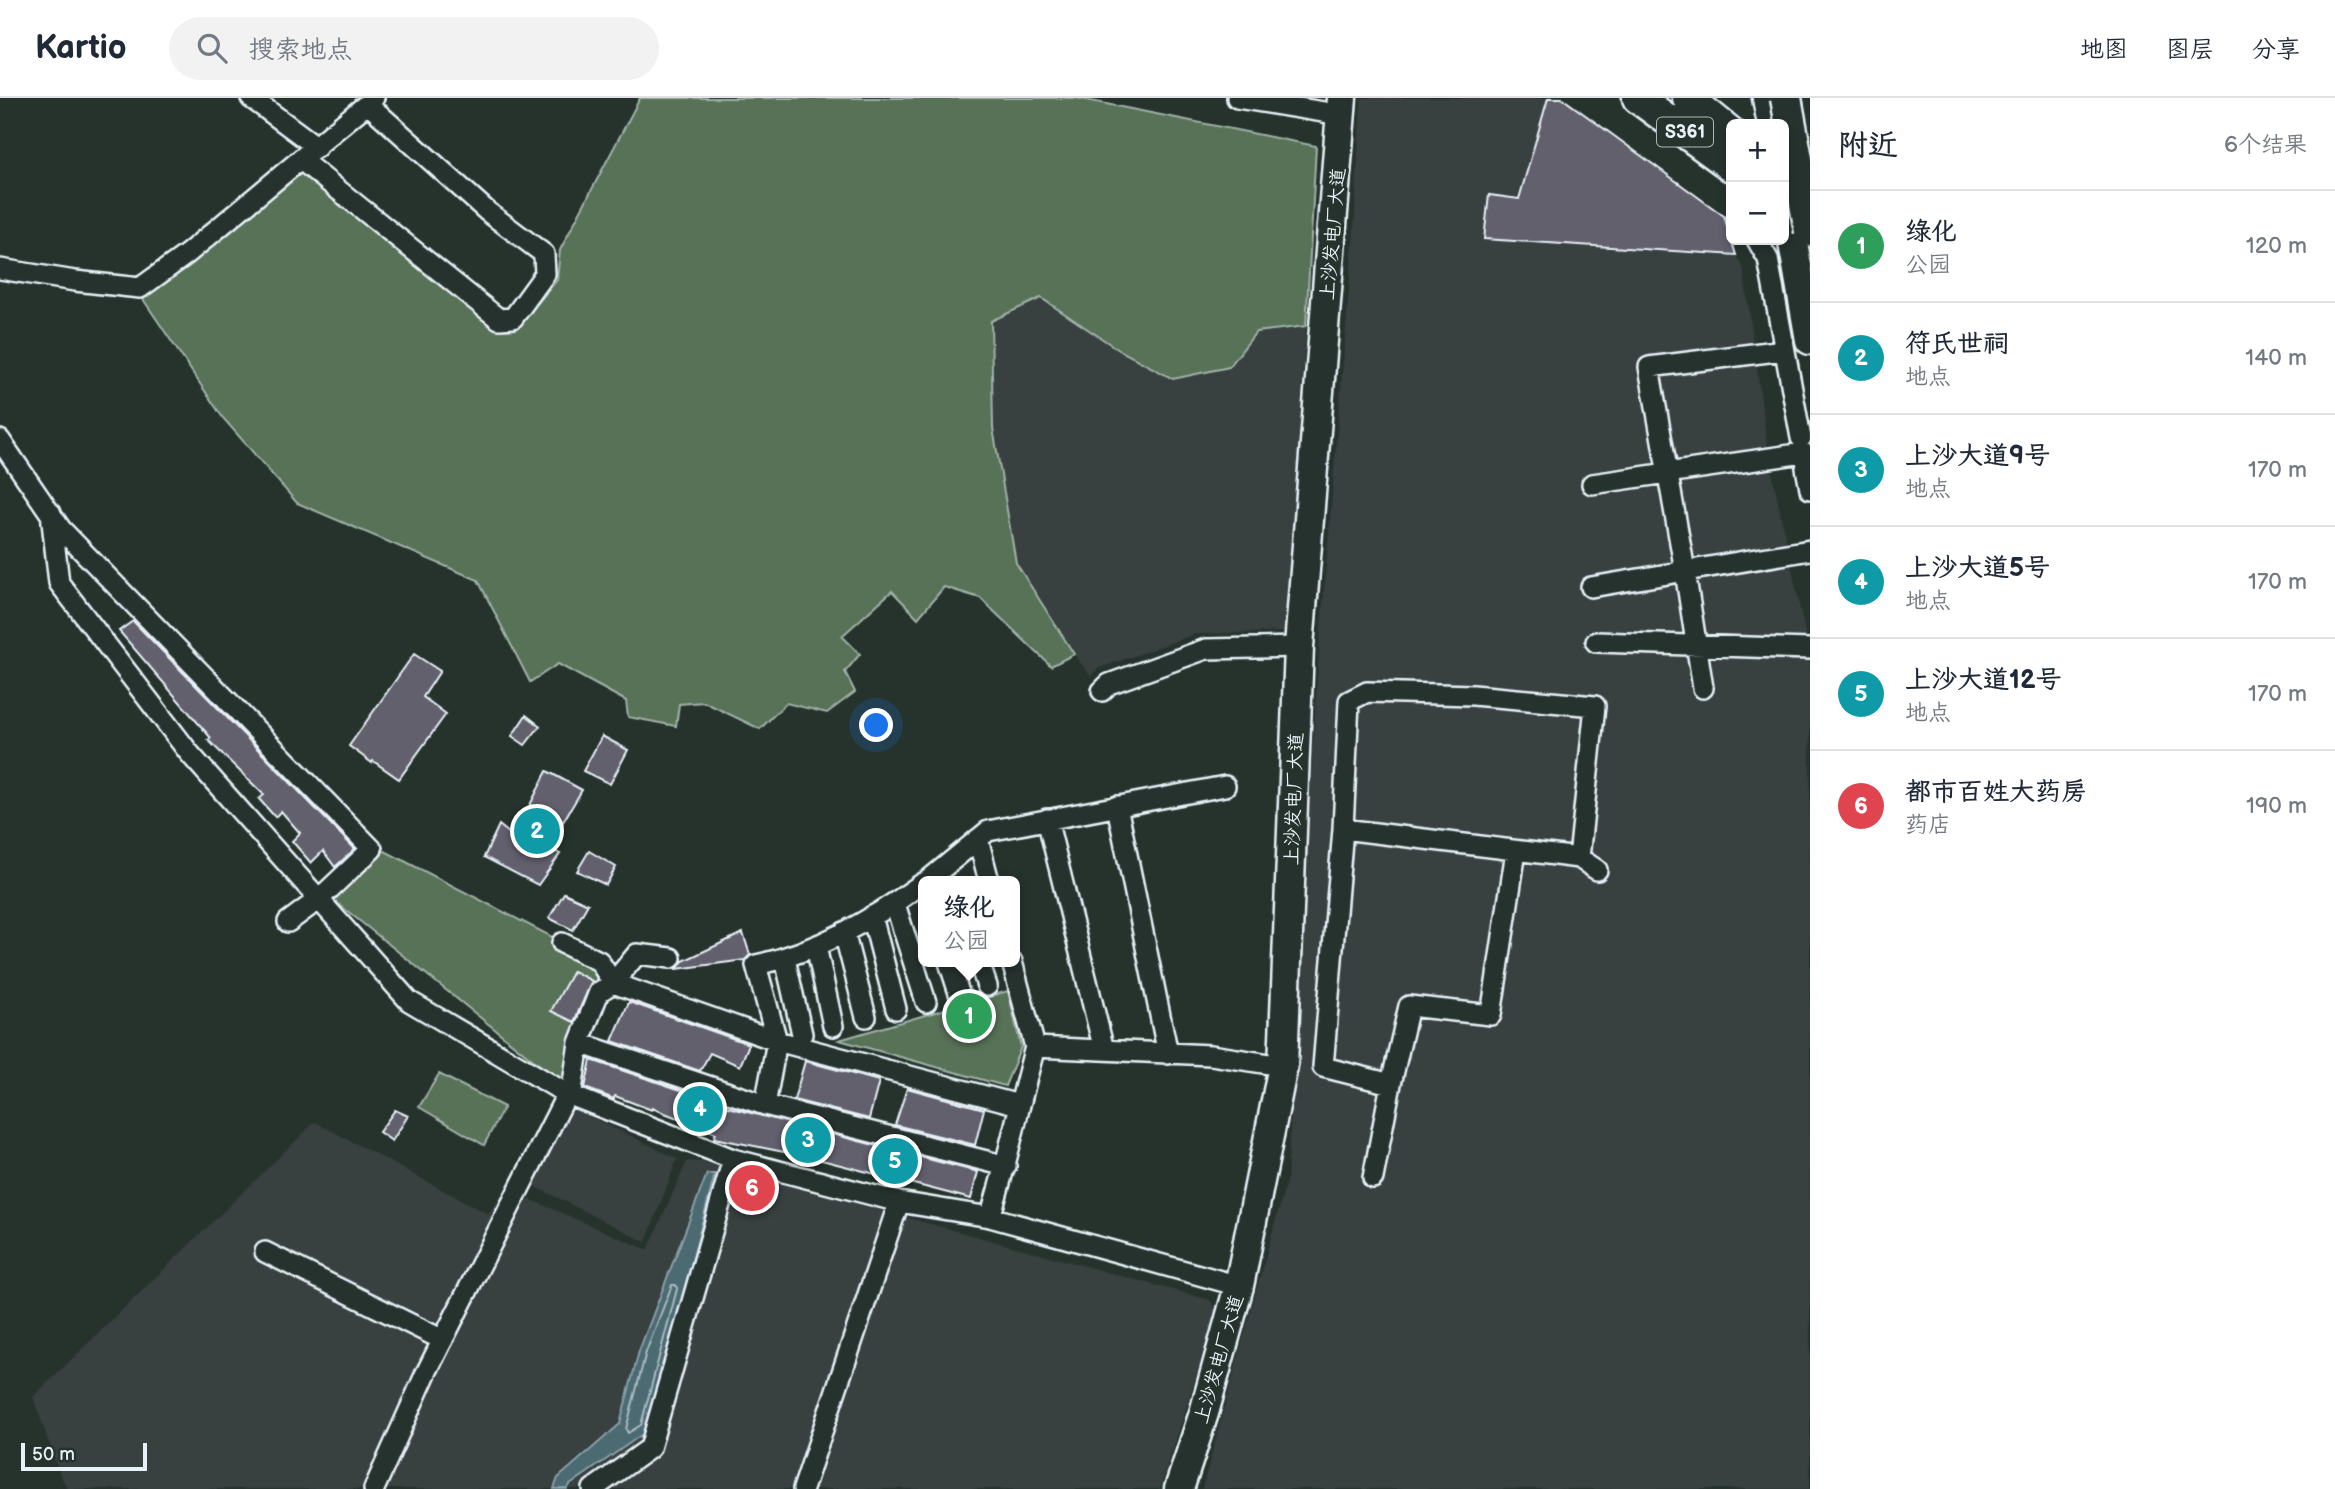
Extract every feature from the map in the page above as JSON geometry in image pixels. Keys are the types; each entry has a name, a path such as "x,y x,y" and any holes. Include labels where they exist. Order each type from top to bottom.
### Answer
{"main road":[{"name":"S361","path":"1638,98 1726,162"},
{"name":"S361","path":"1688,98 1726,129"},
{"path":"1768,98 1771,119"},
{"path":"1768,98 1810,152"},
{"path":"1786,98 1810,231"},
{"name":"上沙发电厂大道","path":"1179,1489 1204,1413 1239,1286 1283,1066 1299,647 1342,106"},
{"path":"1789,169 1810,180"},
{"path":"1791,202 1797,345"}],"street":[{"path":"251,98 317,146"},
{"path":"1237,98 1342,106"},
{"path":"0,269 140,288 187,254 371,101 488,212 544,254 545,274 513,318 499,318 301,160"},
{"path":"1761,245 1768,259 1797,345 1803,453 1810,489"},
{"path":"1703,688 1649,367 1797,345"},
{"path":"0,440 61,528 372,849 319,899 288,922"},
{"path":"1592,484 1803,453"},
{"path":"51,513 59,583 190,754 409,1001 568,1094 733,1159 899,1202 990,1217 1239,1286"},
{"path":"1591,587 1810,550"},
{"path":"1596,642 1810,649"},
{"path":"1102,691 1109,684 1206,649 1299,647"},
{"path":"1391,1084 1323,1068 1349,701 1367,692 1473,695 1595,706 1579,858"},
{"path":"950,873 978,839 995,829 1225,786"},
{"path":"1117,806 1168,1054"},
{"path":"1047,819 1104,1050"},
{"path":"1342,829 1579,858 1597,870"},
{"path":"978,839 988,876"},
{"path":"1373,1178 1409,1006 1491,1015 1516,851"},
{"path":"765,1105 776,1041 756,965 785,959 816,946 895,904 918,887"},
{"path":"895,904 926,1002"},
{"path":"872,916 896,1009"},
{"path":"844,932 866,1017"},
{"path":"562,943 599,961 613,983 776,1041 1019,1105"},
{"path":"816,946 833,1026"},
{"path":"374,1489 443,1340 572,1090 579,1043 599,992 613,983 637,954 671,958"},
{"path":"785,959 802,1034"},
{"path":"951,967 959,993"},
{"path":"981,967 987,986"},
{"path":"990,1217 1006,1166 1035,1047 1013,967"},
{"path":"579,1043 765,1105 1006,1166"},
{"path":"1035,1047 1211,1055 1283,1066"},
{"path":"593,1489 650,1448 733,1159"},
{"path":"803,1489 899,1202"},
{"path":"265,1252 443,1340"}],"shaded area":[{"path":"1361,98 1548,98 1519,199 1484,239 1736,255 1743,267 1769,458 1810,657 1810,1489 1202,1489 1287,1179 1318,662 1354,231"},
{"path":"1041,298 1119,350 1173,379 1229,367 1256,332 1306,326 1287,632 1195,634 1097,669 1091,676 1074,654 1016,563 993,428 991,321"},
{"path":"575,1110 677,1159 646,1242 534,1186 571,1111"},
{"path":"315,1122 488,1214 506,1189 648,1250 687,1161 703,1162 1210,1300 1217,1311 1160,1489 68,1489 60,1475 33,1397"}],"green space":[{"path":"640,98 1076,98 1316,146 1306,326 1256,332 1229,367 1173,379 1119,350 1041,298 991,321 993,428 1016,563 1074,654 1051,666 980,598 944,587 918,618 892,591 842,636 860,654 845,672 855,692 827,713 786,703 760,729 704,702 679,704 676,726 628,717 626,701 558,664 530,682 478,580 297,503 223,418 143,299 190,265 304,171 502,330 516,329 557,280 560,250"},
{"path":"372,849 385,851 599,961 613,983 567,1087 326,894"},
{"path":"1008,991 1021,1047 1005,1086 839,1040"},
{"path":"439,1074 504,1107 484,1145 419,1107"}],"water":[{"path":"707,1174 715,1174 647,1431 567,1489 554,1489 558,1478 620,1424 639,1351"}],"building":[{"path":"1548,98 1562,98 1724,216 1726,245 1733,245 1736,255 1484,239 1489,195 1519,199"},
{"path":"133,621 355,849 335,867 323,851 311,863 292,841 300,833 281,811 275,817 259,799 264,795 208,740 211,738 119,631"},
{"path":"414,654 440,671 423,697 446,714 399,779 349,746"},
{"path":"526,715 540,726 525,745 512,736"},
{"path":"602,736 628,750 610,784 583,771"},
{"path":"547,771 582,790 548,847 560,854 538,885 484,857 499,825 514,837"},
{"path":"589,851 616,867 606,885 577,871"},
{"path":"564,893 588,904 573,930 549,918"},
{"path":"743,933 750,955 745,960 677,969 683,961"},
{"path":"573,971 592,981 574,1022 551,1011"},
{"path":"629,1002 749,1044 740,1066 710,1053 700,1071 612,1041"},
{"path":"591,1060 714,1101 713,1103 978,1172 971,1199 814,1158 714,1138 716,1133 652,1108 615,1096 614,1099 585,1088"},
{"path":"805,1061 879,1081 869,1119 794,1100"},
{"path":"907,1088 984,1109 975,1145 895,1125"},
{"path":"395,1110 408,1116 392,1141 379,1132"}],"place":[{"name":"符氏世祠","path":"537,831"},
{"name":"绿化","path":"969,1016"},
{"name":"上沙大道5号","path":"700,1109"},
{"name":"上沙大道9号","path":"808,1140"},
{"name":"上沙大道12号","path":"895,1161"},
{"name":"都市百姓大药房","path":"752,1188"}]}
